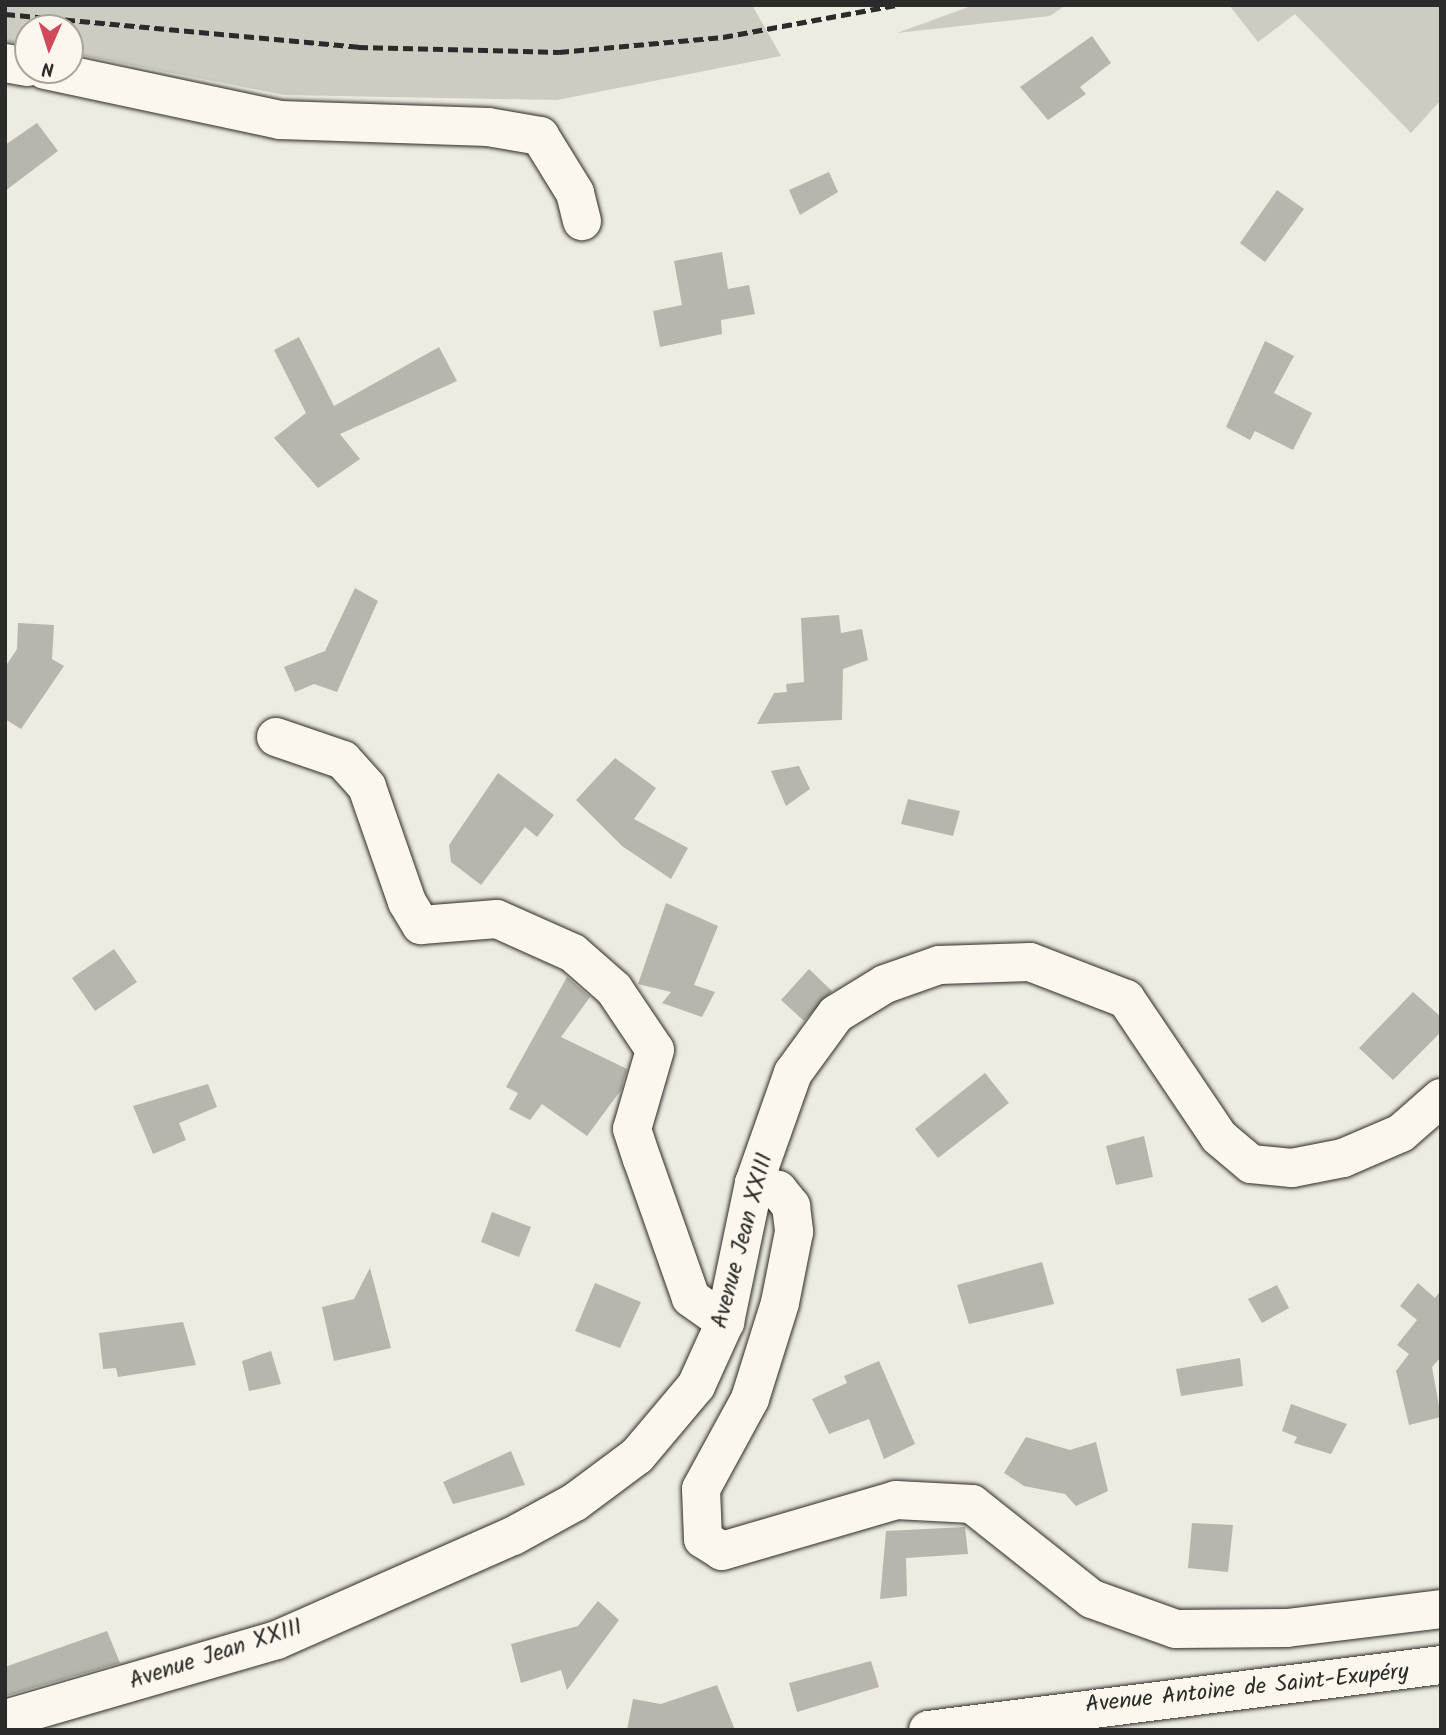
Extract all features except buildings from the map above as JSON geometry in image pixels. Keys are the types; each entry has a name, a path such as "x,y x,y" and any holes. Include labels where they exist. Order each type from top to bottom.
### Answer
{"street":[{"path":"84,78 280,120 488,127 540,136 575,193 582,221"},
{"path":"276,737 343,760 368,787 407,902 421,925 497,919 573,953 614,989 655,1051 632,1129 642,1159 691,1298 725,1322"},
{"name":"Avenue Jean XXIII","path":"5,1718 277,1640 513,1536 637,1456 689,1396 725,1322 754,1183 793,1073 836,1014 885,984 939,965 981,959 1030,962 1126,999 1219,1137 1251,1164 1292,1168 1343,1158 1401,1133 1441,1098"},
{"path":"754,1183 778,1190 791,1206 794,1232 780,1303 750,1399 701,1489 703,1539 722,1551 896,1500 972,1504 1092,1599 1176,1629 1287,1628 1441,1609"},
{"name":"Avenue Antoine de Saint-Exupéry","path":"928,1730 1441,1665"}],"shaded area":[{"path":"5,5 752,5 781,56 557,100 284,95 84,56 84,14 14,14 14,43 5,41"},
{"path":"974,5 1066,5 1050,16 897,33"},
{"path":"1229,5 1441,5 1441,100 1411,133 1295,14 1258,42"}],"railway":[{"path":"5,14 358,47 559,52 723,37 896,5"}]}
